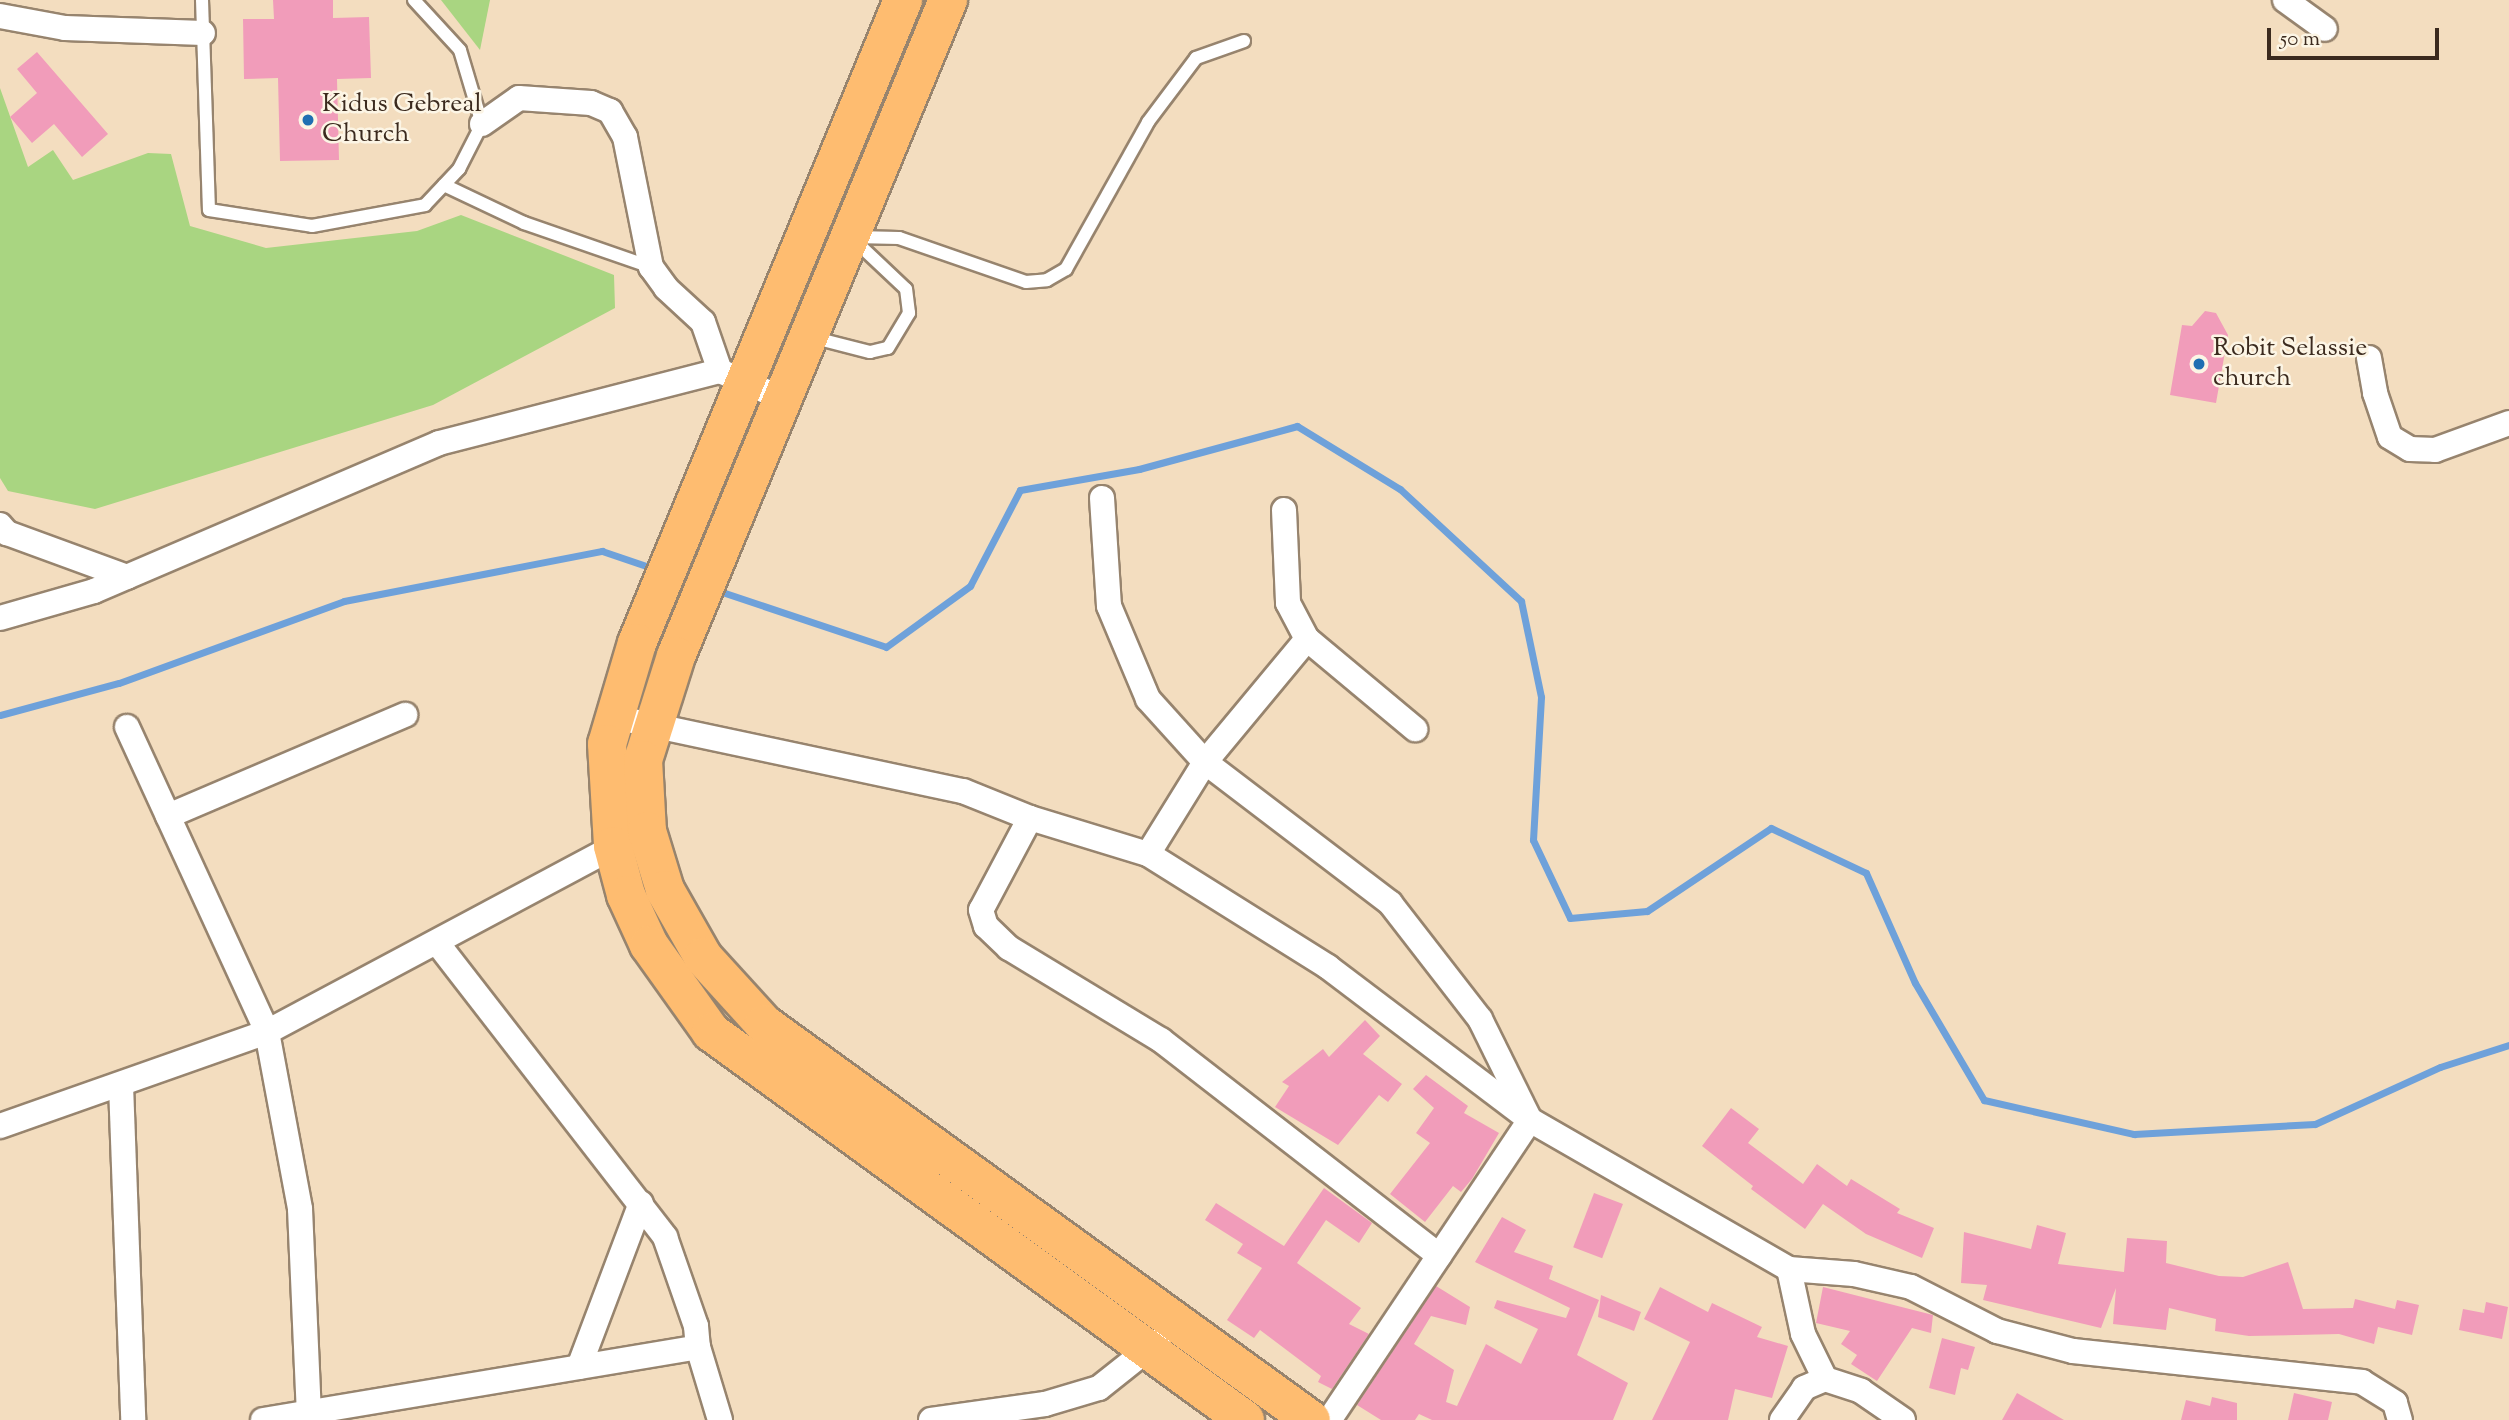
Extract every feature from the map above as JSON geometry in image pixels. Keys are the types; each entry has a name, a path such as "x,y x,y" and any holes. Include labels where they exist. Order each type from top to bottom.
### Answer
{"highway":[{"path":"902,0 732,375 698,493 636,643 607,744 630,839 665,890 703,957 764,1024 1311,1420"},
{"path":"948,0 676,656 651,726 643,760 630,839 626,895 649,945 711,1032 1245,1420"}],"street":[{"path":"2285,0 2325,29"},
{"path":"0,16 65,28 203,33"},
{"path":"482,124 519,99 591,103 610,111 625,137 651,267 666,288 703,322 732,375 781,398"},
{"path":"2369,358 2375,393 2390,437 2410,449 2435,450 2509,424"},
{"path":"0,618 127,577 439,443 732,375"},
{"path":"1102,498 1109,606 1147,699 1205,762 1390,903 1480,1019 1530,1120"},
{"path":"1284,510 1288,603 1307,639 1415,729"},
{"path":"0,525 7,533 127,577"},
{"path":"1148,853 1205,762 1307,639"},
{"path":"168,816 405,715"},
{"path":"614,717 963,792 1030,818 1148,853 1328,967 1530,1120 1789,1269 1854,1274 1912,1287 1997,1331 2073,1351 2362,1382 2395,1403 2400,1420"},
{"path":"127,727 267,1032 300,1209 309,1412"},
{"path":"1030,818 981,910 986,926 1009,948 1161,1040 1439,1256"},
{"path":"5,1119 121,1085 267,1032 438,944 630,839"},
{"path":"438,944 665,1237 696,1326 698,1347 720,1420"},
{"path":"121,1085 133,1420"},
{"path":"1329,1420 1530,1120"},
{"path":"579,1367 641,1203"},
{"path":"1789,1269 1803,1334 1825,1379"},
{"path":"931,1420 1045,1404 1099,1388 1150,1352 1174,1321"},
{"path":"263,1420 698,1347"},
{"path":"1782,1420 1804,1388 1825,1379 1861,1391 1903,1420"}],"lane":[{"path":"202,0 209,210 312,226 425,205 459,169 482,124 460,50 414,0"},
{"path":"850,237 899,238 1026,282 1048,280 1066,269 1148,122 1196,58 1244,41"},
{"path":"444,185 524,223 651,267"},
{"path":"807,336 870,352 888,348 909,313 906,289 850,237"}],"green space":[{"path":"441,0 490,0 480,50"},
{"path":"0,88 28,167 53,150 73,180 148,153 171,154 190,226 266,248 417,231 461,215 614,275 615,308 433,405 95,509 8,491 0,478"}],"building":[{"name":"Kidus Gebreal Church","path":"273,0 333,0 333,18 369,17 371,78 337,79 339,160 280,161 278,78 244,79 243,19 274,19"},
{"path":"37,52 108,134 82,157 54,124 32,143 10,117 37,93 17,69"},
{"name":"Robit Selassie church","path":"2205,311 2216,313 2228,335 2216,403 2170,395 2182,325 2192,326"},
{"path":"1365,1020 1380,1036 1363,1054 1402,1084 1388,1102 1379,1095 1338,1145 1275,1107 1289,1086 1282,1082 1323,1049 1329,1057"},
{"path":"1426,1075 1468,1106 1464,1113 1499,1133 1472,1179 1461,1192 1453,1186 1425,1222 1390,1194 1430,1143 1416,1133 1434,1108 1413,1089"},
{"path":"1731,1108 1759,1129 1748,1143 1803,1184 1817,1164 1847,1186 1851,1179 1900,1209 1897,1213 1934,1228 1922,1258 1866,1234 1823,1204 1805,1229 1751,1189 1753,1186 1702,1146"},
{"path":"1324,1188 1372,1223 1359,1243 1326,1220 1297,1263 1361,1308 1349,1324 1369,1334 1332,1389 1318,1382 1321,1376 1260,1330 1254,1338 1227,1320 1262,1268 1237,1253 1243,1244 1205,1220 1216,1203 1284,1246"},
{"path":"1594,1193 1623,1204 1602,1258 1573,1247"},
{"path":"1502,1217 1526,1230 1514,1252 1553,1266 1549,1279 1599,1300 1577,1355 1628,1383 1613,1420 1432,1420 1419,1414 1415,1420 1381,1420 1357,1405 1436,1286 1470,1307 1466,1325 1431,1316 1414,1344 1454,1370 1446,1402 1457,1406 1486,1344 1521,1364 1538,1329 1494,1308 1497,1300 1566,1318 1570,1308 1475,1262"},
{"path":"2037,1225 2066,1233 2058,1264 2124,1272 2127,1238 2167,1241 2166,1263 2219,1276 2243,1277 2288,1262 2303,1309 2353,1308 2355,1299 2395,1309 2397,1300 2419,1305 2412,1335 2378,1327 2374,1344 2339,1334 2249,1336 2215,1331 2216,1319 2169,1308 2166,1330 2113,1324 2116,1288 2101,1328 1983,1300 1987,1285 1961,1283 1964,1232 2031,1249"},
{"path":"1660,1287 1708,1312 1712,1303 1762,1327 1757,1337 1788,1346 1772,1398 1735,1389 1728,1420 1652,1420 1690,1342 1644,1319"},
{"path":"1823,1287 1933,1315 1931,1333 1912,1328 1877,1381 1851,1364 1857,1355 1841,1344 1850,1331 1816,1323"},
{"path":"1601,1295 1641,1312 1634,1331 1598,1317"},
{"path":"2486,1302 2508,1307 2502,1339 2459,1330 2463,1309 2484,1313"},
{"path":"1942,1338 1975,1347 1968,1370 1961,1368 1955,1395 1929,1388"},
{"path":"2017,1393 2064,1420 2002,1420"},
{"path":"2294,1393 2332,1402 2328,1420 2288,1420"},
{"path":"2212,1397 2237,1403 2237,1420 2181,1420 2186,1400 2210,1406"}],"waterway":[{"path":"716,590 886,647 970,586 1020,490 1139,469 1297,426 1400,489 1521,601 1541,697 1533,840 1570,918 1647,911 1771,828 1866,873 1915,983 1984,1100 2134,1134 2315,1124 2440,1067 2509,1045"},
{"path":"0,715 119,683 344,601 602,551 655,569"}],"place":[{"name":"Kidus Gebreal Church","path":"308,120"},
{"name":"Robit Selassie church","path":"2199,364"}]}
